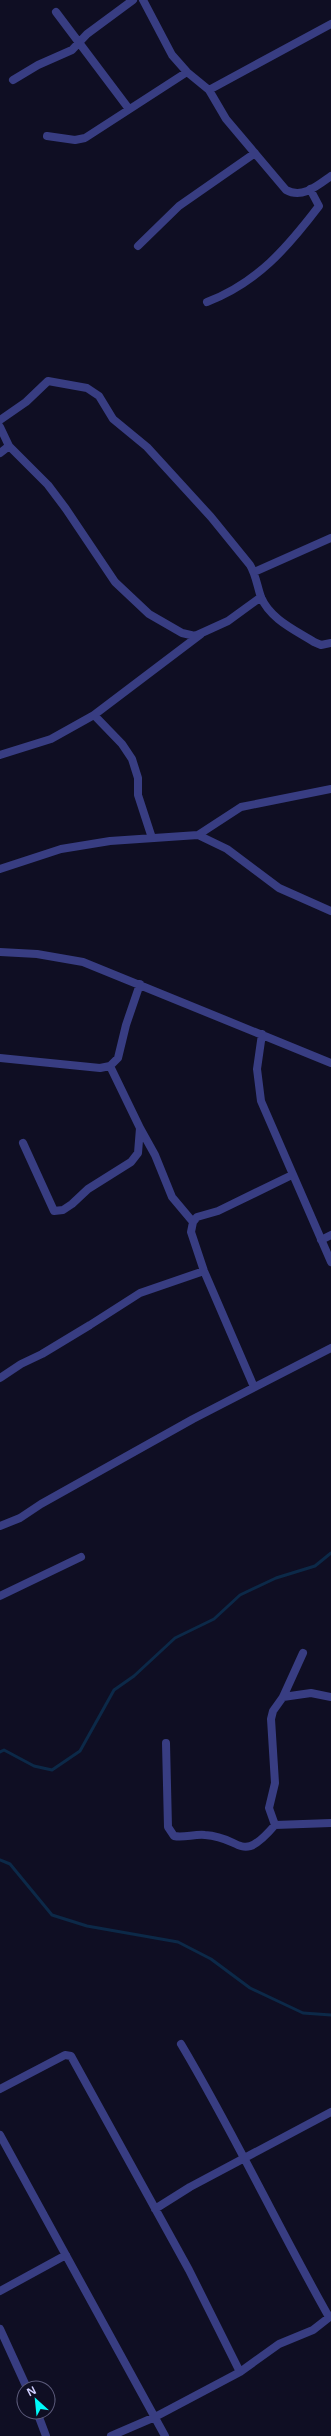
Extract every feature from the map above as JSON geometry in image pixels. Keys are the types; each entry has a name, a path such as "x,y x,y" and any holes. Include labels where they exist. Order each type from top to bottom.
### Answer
{"street":[{"path":"13,80 38,65 67,53 78,42 133,0"},
{"path":"143,0 172,54 187,72 209,90 226,119 286,190 293,194 300,194 331,176"},
{"path":"56,12 129,110"},
{"path":"209,90 331,24"},
{"path":"47,136 80,139 129,110 187,72"},
{"path":"138,246 179,206 255,153"},
{"path":"207,302 235,291 247,283 286,246 318,206 310,189"},
{"path":"0,420 26,402 48,381 87,388 94,392 119,425 147,447 211,517 254,572 261,597 266,607 279,620 314,642 321,644 331,643"},
{"path":"0,427 9,446 48,485 66,509 114,582 149,614 168,626 188,635 202,634"},
{"path":"0,453 9,446"},
{"path":"254,572 331,538"},
{"path":"0,755 51,739 94,715 202,634 240,614 261,597"},
{"path":"94,715 122,744 132,759 138,778 138,795 152,838"},
{"path":"0,869 61,849 110,841 198,835 241,807 331,789"},
{"path":"198,835 227,849 279,888 331,911"},
{"path":"0,952 37,954 83,962 331,1062"},
{"path":"0,1058 100,1068 110,1066 118,1058 126,1025 140,984"},
{"path":"262,1034 257,1069 258,1088 264,1109 331,1262"},
{"path":"110,1066 140,1128 155,1154 172,1197 193,1222"},
{"path":"23,1143 54,1211 58,1211 72,1204 88,1189 131,1162 138,1153 140,1128"},
{"path":"254,1387 204,1271 191,1232 193,1222 197,1216 218,1211 292,1175"},
{"path":"321,1240 331,1235"},
{"path":"0,1378 21,1364 42,1354 90,1325 140,1293 204,1271"},
{"path":"0,1526 20,1518 41,1504 254,1387 331,1348"},
{"path":"0,1596 81,1557"},
{"path":"275,1824 269,1808 275,1783 271,1719 273,1711 283,1696 303,1653"},
{"path":"283,1696 311,1693 331,1696"},
{"path":"166,1743 168,1827 174,1836 180,1838 205,1835 241,1848 260,1842 275,1824 331,1823"},
{"path":"111,2436 155,2417 240,2372 279,2344 308,2333 330,2317 216,2104 181,2044"},
{"path":"0,2089 64,2055 71,2056 189,2270 240,2372"},
{"path":"155,2209 190,2187 331,2112"},
{"path":"0,2135 165,2436"},
{"path":"0,2291 66,2256"},
{"path":"0,2329 23,2380"},
{"path":"40,2420 46,2436"}],"waterway":[{"path":"0,1752 4,1750 34,1766 52,1770 80,1751 114,1690 134,1676 175,1638 214,1619 240,1595 276,1578 315,1566 331,1553"},
{"path":"0,1860 10,1864 52,1915 87,1926 178,1942 211,1959 250,1988 303,2013 331,2015"}]}
